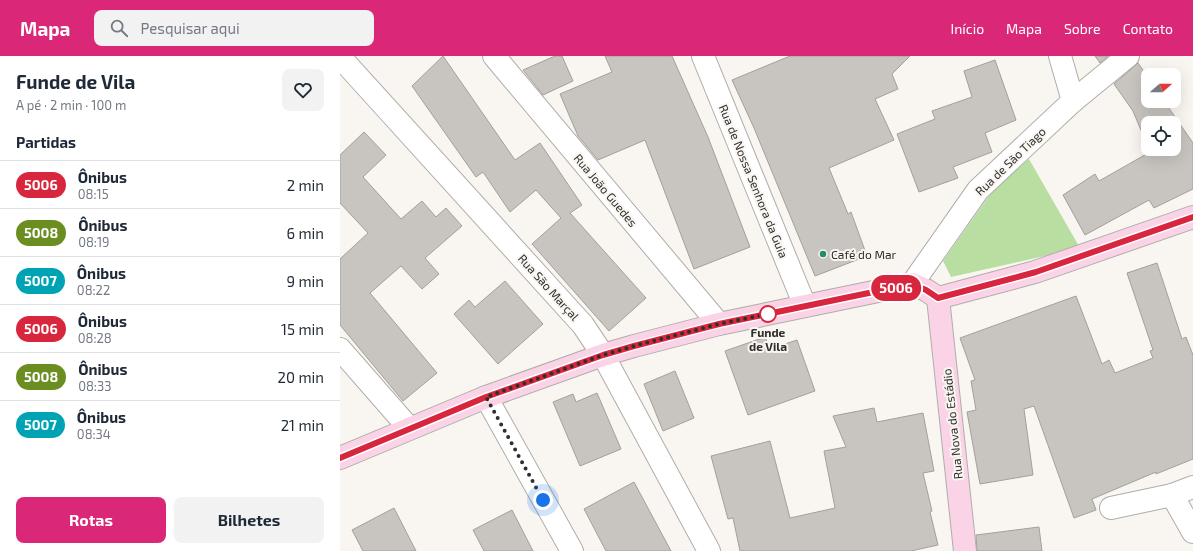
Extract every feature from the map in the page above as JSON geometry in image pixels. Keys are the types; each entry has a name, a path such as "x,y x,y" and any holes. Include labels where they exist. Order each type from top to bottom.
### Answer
{"street":[{"name":"Rua João Guedes","path":"494,56 719,324"},
{"name":"Rua de Nossa Senhora da Guia","path":"704,56 805,306"},
{"path":"1060,56 1073,101"},
{"name":"Rua de São Tiago","path":"912,284 978,190 1073,101 1128,56"},
{"name":"Rua São Marçal","path":"340,57 583,325 603,355 709,551"},
{"path":"340,458 486,397 603,355 634,346 719,324 912,284 926,290 938,298 1036,272 1193,217"},
{"name":"Rua Nova do Estádio","path":"938,298 965,551"},
{"path":"340,349 409,428"},
{"path":"486,397 572,551"},
{"path":"1111,508 1172,495 1193,486"},
{"path":"1172,495 1193,532"}],"green space":[{"path":"1029,159 1080,248 951,277 943,261 996,186"}],"building":[{"path":"443,56 515,160 540,143 582,205 570,213 646,298 609,331 532,244 561,218 536,190 510,212 483,172 476,177 412,86"},
{"path":"555,56 562,56 573,81 543,95 523,70"},
{"path":"605,56 672,56 708,137 750,247 694,269 645,140 598,160 578,136 560,94 612,72"},
{"path":"790,56 910,56 892,74 898,89 875,99 894,140 829,168 848,214 851,212 867,256 815,276 754,128 732,80"},
{"path":"1095,56 1108,56 1100,63"},
{"path":"995,60 1016,120 985,133 992,152 953,167 958,178 919,192 897,134 935,119 932,111 972,97 964,71"},
{"path":"1138,63 1142,68 1141,108 1169,108 1174,116 1141,116 1141,130 1133,111 1114,84"},
{"path":"1181,126 1193,143 1193,189 1154,208 1149,200 1085,235 1063,195 1095,174 1099,181 1143,156 1181,156"},
{"path":"364,132 386,155 363,177 401,219 422,201 436,217 446,208 462,226 425,258 439,274 422,289 401,266 370,293 437,373 403,401 340,325 340,259 368,233 340,203 340,155"},
{"path":"1157,263 1182,339 1186,337 1193,355 1193,459 1156,474 1156,472 1092,499 1096,510 1074,518 1034,406 1024,409 1033,475 980,484 967,412 976,410 971,381 975,380 960,338 1076,296 1102,364 1109,360 1115,373 1153,358 1150,351 1153,350 1127,273"},
{"path":"505,281 543,324 498,364 454,314 469,300 475,307"},
{"path":"765,337 770,349 797,340 815,391 748,415 725,351"},
{"path":"675,371 694,418 663,431 644,384"},
{"path":"597,393 621,449 580,466 553,402 573,394 576,402"},
{"path":"874,408 877,422 923,413 934,471 923,473 938,545 911,551 740,551 733,518 728,519 711,456 770,441 790,518 835,508 824,451 846,447 833,416"},
{"path":"634,482 671,551 606,551 584,509"},
{"path":"394,508 416,551 363,551 352,530"},
{"path":"512,510 533,551 484,551 473,530"},
{"path":"1039,527 1042,551 977,551 976,535"}],"bus line":[{"name":"5006","path":"340,458 486,397 603,355 634,346 719,324 912,284 926,290 938,298 1036,272 1193,217"}],"place":[{"name":"Café do Mar","path":"823,254"},
{"name":"Funde de Vila","path":"768,314"}],"route":[{"path":"543,500 486,397 603,355 719,324 768,314"}]}
